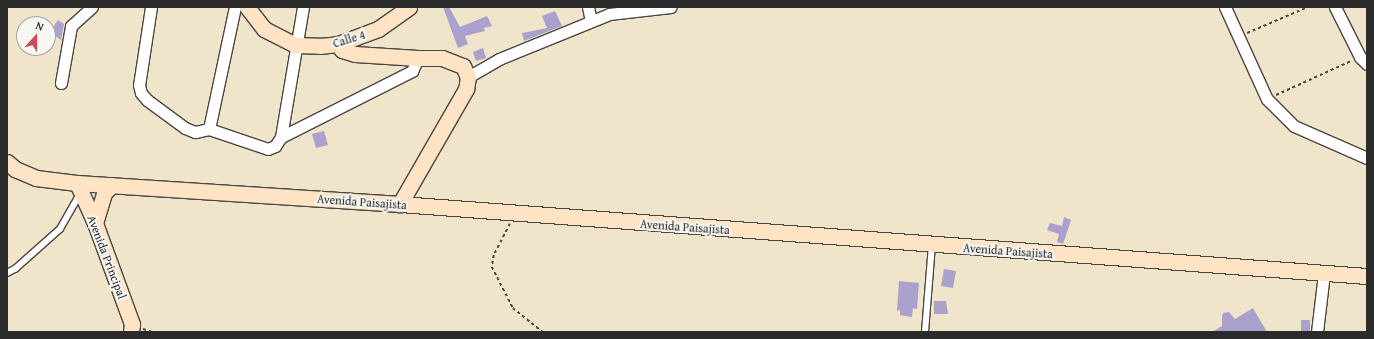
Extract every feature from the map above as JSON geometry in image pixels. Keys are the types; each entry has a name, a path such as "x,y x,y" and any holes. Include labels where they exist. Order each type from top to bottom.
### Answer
{"main road":[{"name":"Calle 4","path":"247,7 264,29 296,44 320,46 338,44 378,29 409,7"},
{"path":"338,44 342,50 355,54 442,58 463,66 468,77 466,89 400,204"},
{"name":"Avenida Paisajista","path":"7,162 16,169 36,178 79,187 112,185 400,204 515,214 1367,276"},
{"path":"95,224 104,193 112,185"},
{"name":"Avenida Principal","path":"79,187 95,224 132,324 131,332"}],"street":[{"path":"61,83 71,26 92,7"},
{"path":"151,7 139,85 141,93 147,100 185,128 195,132 209,129 268,149 275,146 281,137 303,7"},
{"path":"209,129 235,7"},
{"path":"588,7 591,21"},
{"path":"468,77 499,59 609,14 671,7"},
{"path":"1225,7 1267,99 1294,126 1367,158"},
{"path":"1335,7 1364,60"},
{"path":"281,137 412,71 418,58"},
{"path":"1317,332 1324,274"}],"lane":[{"path":"7,273 15,269 60,229 79,187"},
{"path":"926,332 932,245"}],"path":[{"path":"1238,36 1308,7"},
{"path":"1267,99 1364,60"},
{"path":"515,214 494,255 492,267 513,308 543,332"}],"building":[{"path":"443,7 449,7 460,27 487,16 492,26 484,28 485,31 465,36 468,44 458,48"},
{"path":"555,11 562,26 524,41 522,33 547,28 542,16"},
{"path":"58,20 64,24 61,40 56,36 56,23"},
{"path":"483,48 486,58 476,61 473,52"},
{"path":"324,131 328,145 316,148 312,134"},
{"path":"1064,217 1071,220 1063,244 1057,242 1059,234 1047,230 1050,223 1062,226"},
{"path":"944,269 956,271 953,288 941,286"},
{"path":"899,281 919,283 917,309 913,308 912,317 900,315 900,310 897,311"},
{"path":"934,301 946,301 948,314 934,314"},
{"path":"1253,308 1267,332 1212,332 1222,326 1223,313 1229,312 1235,319"},
{"path":"1301,320 1310,320 1310,331 1301,331"}]}
